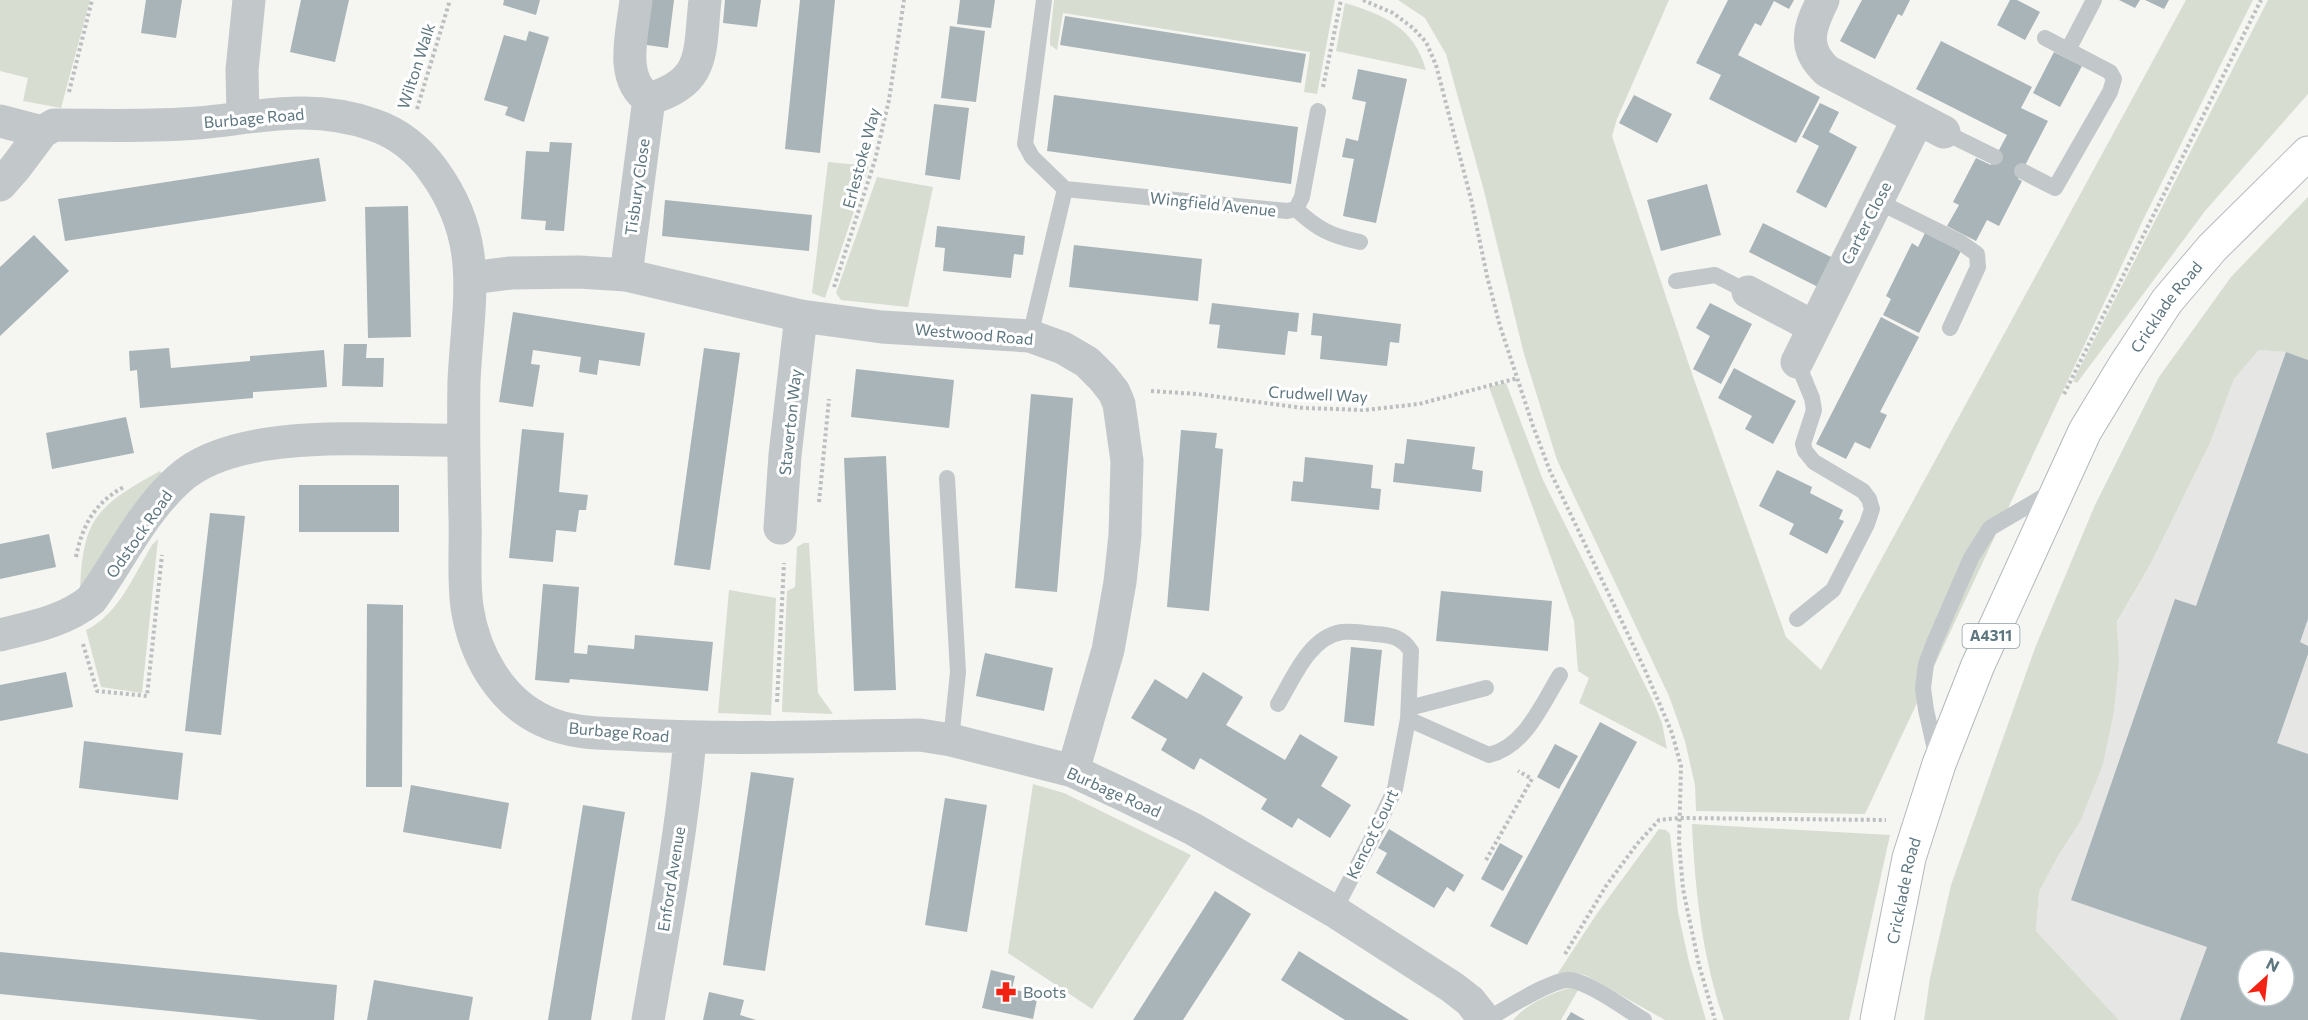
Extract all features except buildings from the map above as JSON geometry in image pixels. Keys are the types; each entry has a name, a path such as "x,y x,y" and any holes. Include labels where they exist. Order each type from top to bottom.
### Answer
{"main road":[{"name":"Cricklade Road","path":"1877,1020 1909,858 1939,764 1965,696 2085,431 2167,301 2212,248 2308,153"}],"street":[{"path":"243,116 242,61 249,0"},
{"path":"636,0 630,57 631,70 640,94 649,99 676,89 695,70 705,0"},
{"path":"1823,0 1811,30 1810,46 1815,60 1827,70 1931,126"},
{"name":"Tisbury Close","path":"626,275 649,99"},
{"name":"Burbage Road","path":"0,121 48,129 201,123 287,112 321,113 375,125 397,136 428,163 446,187 457,208 466,239 470,278 463,440 466,603 471,632 491,675 507,695 525,711 547,723 583,732 690,738 920,735 951,740 1072,771 1193,829 1334,911 1452,987 1470,1001 1485,1020"},
{"name":"Carter Close","path":"1797,362 1877,201 1931,126"},
{"path":"0,185 48,129"},
{"name":"Westwood Road","path":"470,278 511,273 579,272 626,275 816,318 882,327 1030,336 1063,348 1086,362 1114,392 1119,404 1127,461 1125,535 1120,582 1108,650 1072,771"},
{"path":"1748,292 1814,327"},
{"name":"Staverton Way","path":"780,528 785,455 816,318"},
{"name":"Odstock Road","path":"0,635 62,618 76,612 91,600 157,503 179,478 211,459 260,444 278,442 463,440"},
{"name":"Enford Avenue","path":"648,1020 669,899 690,738"}],"lane":[{"path":"1030,336 1065,189 1032,157 1025,144 1044,0"},
{"path":"2068,50 2094,0"},
{"path":"2022,171 2055,188 2110,92 2114,80 2110,72 2045,38"},
{"name":"Wingfield Avenue","path":"1065,189 1287,211 1296,209 1302,197 1318,111"},
{"path":"1931,126 1995,158"},
{"path":"1877,201 1960,242 1977,254 1978,267 1950,328"},
{"path":"1296,209 1312,225 1328,234 1360,242"},
{"path":"1676,281 1715,275 1748,292"},
{"name":"Carter Close","path":"1797,362 1812,398 1814,410 1803,444 1805,451 1814,462 1863,491 1872,509 1867,524 1833,590 1797,620"},
{"path":"947,478 958,672 951,740"},
{"path":"1939,764 1923,688 1926,664 1934,643 1971,558 1990,528 2058,489"},
{"name":"Kencot Court","path":"1278,704 1314,647 1334,634 1344,632 1391,636 1400,638 1411,651 1409,713 1395,789 1334,911"},
{"path":"1409,713 1489,755 1500,753 1516,742 1528,727 1560,675"},
{"path":"1409,713 1486,688"},
{"path":"1485,1020 1547,986 1570,980 1584,984 1644,1020"}],"path":[{"path":"48,129 65,108 92,0"},
{"name":"Wilton Walk","path":"397,136 415,115 450,0"},
{"name":"Erlestoke Way","path":"816,318 832,295 875,160 887,110 903,0"},
{"path":"1318,111 1341,0"},
{"path":"1363,0 1393,13 1413,27 1426,42 1436,64 1469,189 1486,276 1533,426 1550,471 1645,670 1672,733 1681,766 1678,842 1683,889 1699,965 1715,1020"},
{"path":"2062,397 2261,0"},
{"name":"Crudwell Way","path":"1114,392 1160,390 1303,408 1365,410 1419,404 1518,378"},
{"path":"775,736 785,567 780,528"},
{"path":"1486,860 1532,779 1489,755"},
{"path":"1547,986 1590,909 1637,844 1659,820 1679,818 1920,820"}],"shaded area":[{"path":"0,0 90,0 61,108 23,101 28,78 0,71"},
{"path":"1054,0 1335,0 1317,94 1304,92 1310,52 1063,13 1057,50 1050,45"},
{"path":"1398,0 1669,0 1617,119 1612,136 1691,371 1786,637 1821,670 2186,0 2253,0 2142,222 1865,814 1696,811 1695,785 1685,741 1669,696 1557,460 1524,354 1484,191 1446,54 1425,18"},
{"path":"2268,0 2308,0 2308,94 2205,211 2077,383 2073,381"},
{"path":"1345,3 1372,12 1396,25 1414,43 1426,70 1336,51"},
{"path":"828,162 869,166 825,298 812,293"},
{"path":"877,177 933,187 908,307 841,300 836,293"},
{"path":"2308,197 2308,360 2286,352 2259,350 2234,379 2210,443 2151,563 2117,622 2119,661 2114,711 2103,764 2080,822 2039,892 2036,931 2119,1020 1924,1020 1930,978 1951,885 2035,648 2095,505 2159,377 2231,277"},
{"path":"2259,350 2286,352 2308,360 2308,1020 2119,1020 2036,931 2039,892 2080,822 2119,661 2117,623 2151,563 2210,443 2234,379"},
{"path":"1506,383 1543,480 1652,699 1662,723 1667,749 1579,703 1589,678 1578,671 1574,621 1489,387"},
{"path":"160,471 162,474 80,595 84,549 96,518 120,495"},
{"path":"158,539 142,693 101,687 86,630 107,615 116,604"},
{"path":"809,543 818,693 833,714 782,712 787,591 795,587 797,547"},
{"path":"729,590 776,598 771,715 718,713"},
{"path":"1033,784 1064,793 1191,855 1092,1009 1008,953"},
{"path":"1692,824 1890,835 1849,1020 1724,1020 1705,948 1695,874"},
{"path":"1659,829 1666,830 1670,834 1678,912 1689,962 1706,1020 1665,1020 1585,975 1558,973 1596,915"},
{"path":"1570,988 1578,990 1561,1020 1513,1020 1524,1009 1539,1000"}],"place":[{"name":"Boots","path":"1006,992"}]}
